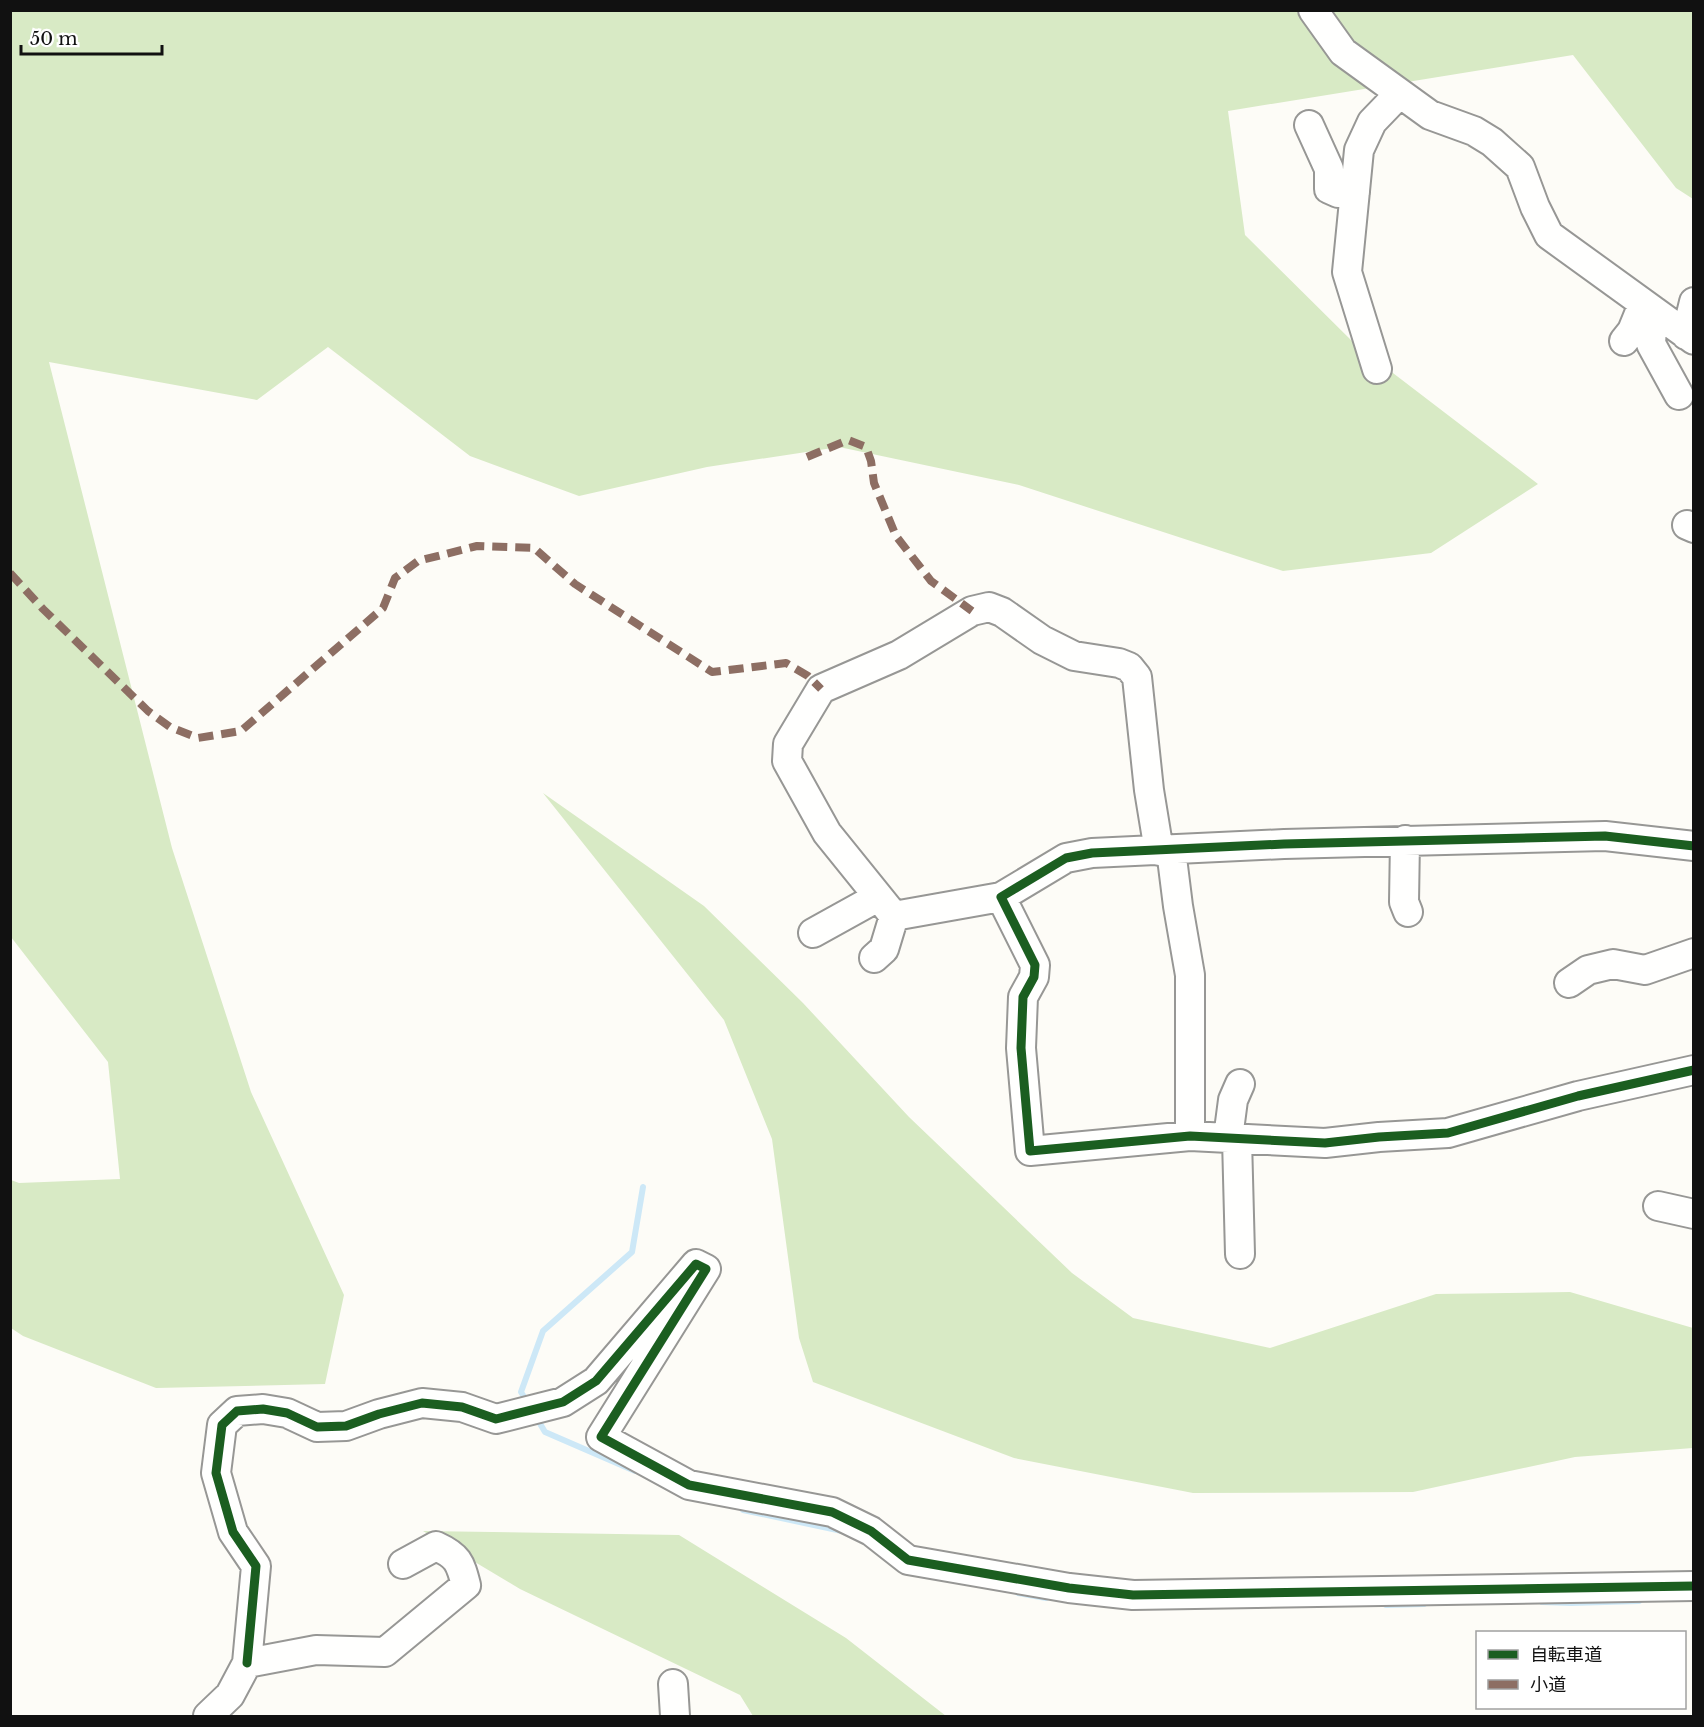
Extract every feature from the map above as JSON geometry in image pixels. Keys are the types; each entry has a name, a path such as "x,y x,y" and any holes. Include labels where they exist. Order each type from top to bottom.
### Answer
{"street":[{"path":"1313,10 1342,52 1430,115 1474,131 1492,142 1520,167 1535,207 1549,235 1690,337 1694,302"},
{"path":"1377,369 1347,272 1359,150 1372,122 1400,94"},
{"path":"1309,125 1329,169 1329,189 1338,193 1355,192"},
{"path":"1624,341 1648,308"},
{"path":"1648,308 1651,344 1679,395"},
{"path":"873,958 884,949 886,906 827,833 787,761 788,744 821,689 898,655 972,611 989,607 1002,612 1042,640 1074,656 1119,663 1129,667 1137,677 1149,790 1178,906 1190,975 1190,1136"},
{"path":"813,933 886,906 1001,897 1066,858 1092,853 1405,840 1605,836 1694,846"},
{"path":"1405,840 1404,902 1408,912"},
{"path":"1001,897 1035,964 1034,977 1023,997 1022,1048 1030,1151 1190,1136 1325,1143 1448,1133 1578,1096 1694,1070"},
{"path":"1569,983 1588,970 1613,964 1645,970 1694,953"},
{"path":"1240,1084 1233,1100 1232,1138 1240,1254"},
{"path":"1658,1206 1694,1214"},
{"path":"208,1716 230,1695 248,1663 256,1566 233,1532 216,1473 222,1425 237,1411 263,1409 287,1413 317,1427 346,1426 379,1414 422,1403 462,1407 496,1419 563,1402 596,1381 696,1264 706,1269 601,1437 689,1485 832,1512 871,1531 908,1560 1069,1588 1133,1595 1694,1586"},
{"path":"248,1663 316,1650 385,1652 466,1585 454,1554 436,1546 403,1564"},
{"path":"673,1684 675,1716"}],"green space":[{"path":"10,11 1693,11 1693,199 1676,188 1573,55 1228,111 1245,235 1355,344 1538,484 1431,553 1283,571 1019,485 839,447 707,467 579,496 470,456 328,347 257,400 49,362 172,848 251,1092 344,1295 325,1384 156,1388 23,1336 11,1328 11,1180 19,1183 120,1179 108,1062 11,937"},
{"path":"543,793 704,906 803,1003 909,1117 1072,1273 1133,1318 1270,1348 1436,1294 1570,1292 1693,1328 1693,1448 1575,1457 1413,1492 1193,1493 1014,1458 813,1382 799,1338 772,1139 724,1020"},
{"path":"423,1531 679,1535 846,1638 946,1716 753,1716 740,1695 520,1589"}],"waterway":[{"path":"528,1403 521,1392 543,1331 632,1252 643,1187"},
{"path":"536,1417 545,1432 635,1471"},
{"path":"743,1510 842,1531"},
{"path":"1018,1593 1046,1598"},
{"path":"1542,1602 1639,1601"},
{"path":"1386,1605 1424,1604"}],"marked path":[{"path":"807,457 848,440 866,447 871,461 874,483 896,536 931,581 972,611"},
{"path":"10,573 43,609 148,711 170,727 198,738 241,731 383,608 395,578 418,561 477,546 534,548 575,584 712,672 786,663 808,676 821,689"}],"cycle path":[{"path":"1694,846 1605,836 1284,844 1092,853 1066,858 1001,897 1035,965 1034,977 1023,997 1021,1048 1030,1151 1190,1136 1325,1143 1448,1133 1578,1096 1694,1070"},
{"path":"247,1663 256,1566 233,1532 216,1473 222,1425 237,1411 263,1409 287,1413 317,1427 346,1426 379,1414 422,1403 462,1407 496,1419 563,1402 596,1381 696,1264 706,1269 601,1437 689,1485 832,1512 871,1531 908,1560 1069,1588 1133,1595 1694,1586"}]}
